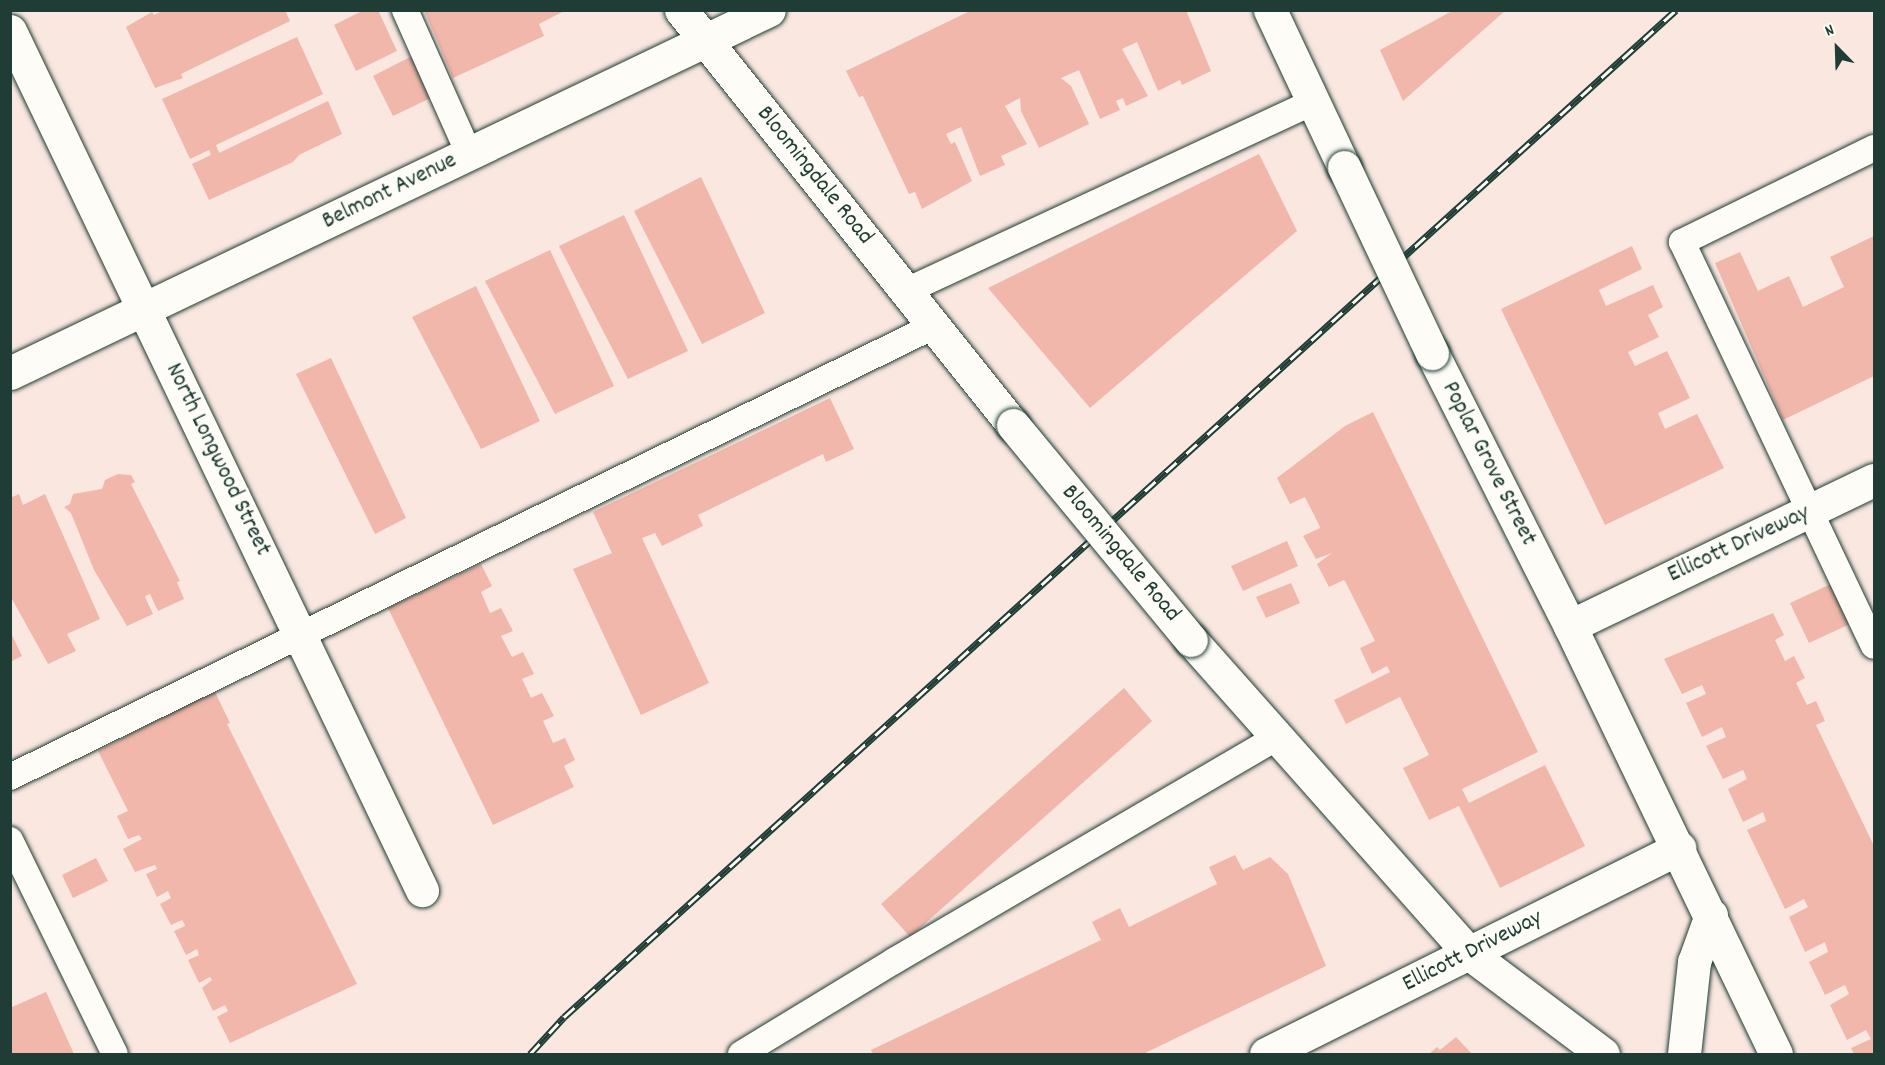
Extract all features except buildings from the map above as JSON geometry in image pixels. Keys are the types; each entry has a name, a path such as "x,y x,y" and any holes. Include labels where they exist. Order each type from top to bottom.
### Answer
{"street":[{"name":"Bloomingdale Road","path":"681,10 1013,425 1191,640 1470,954 1603,1054"},
{"name":"Belmont Avenue","path":"10,373 769,10"},
{"name":"Poplar Grove Street","path":"1270,10 1432,353 1679,848 1776,1054"},
{"name":"North Longwood Street","path":"10,31 422,890"},
{"name":"Ellicott Driveway","path":"1570,626 1875,480"},
{"name":"Ellicott Driveway","path":"1266,1054 1679,848"},
{"path":"1684,1054 1694,962 1711,915"}],"lane":[{"path":"405,10 469,154"},
{"path":"906,291 1313,102"},
{"path":"1875,148 1682,242 1875,646"},
{"path":"10,777 934,326"},
{"path":"741,1054 894,961 1278,737"},
{"path":"10,840 115,1054"}],"railway":[{"path":"530,1054 564,1017 1676,10"}]}
